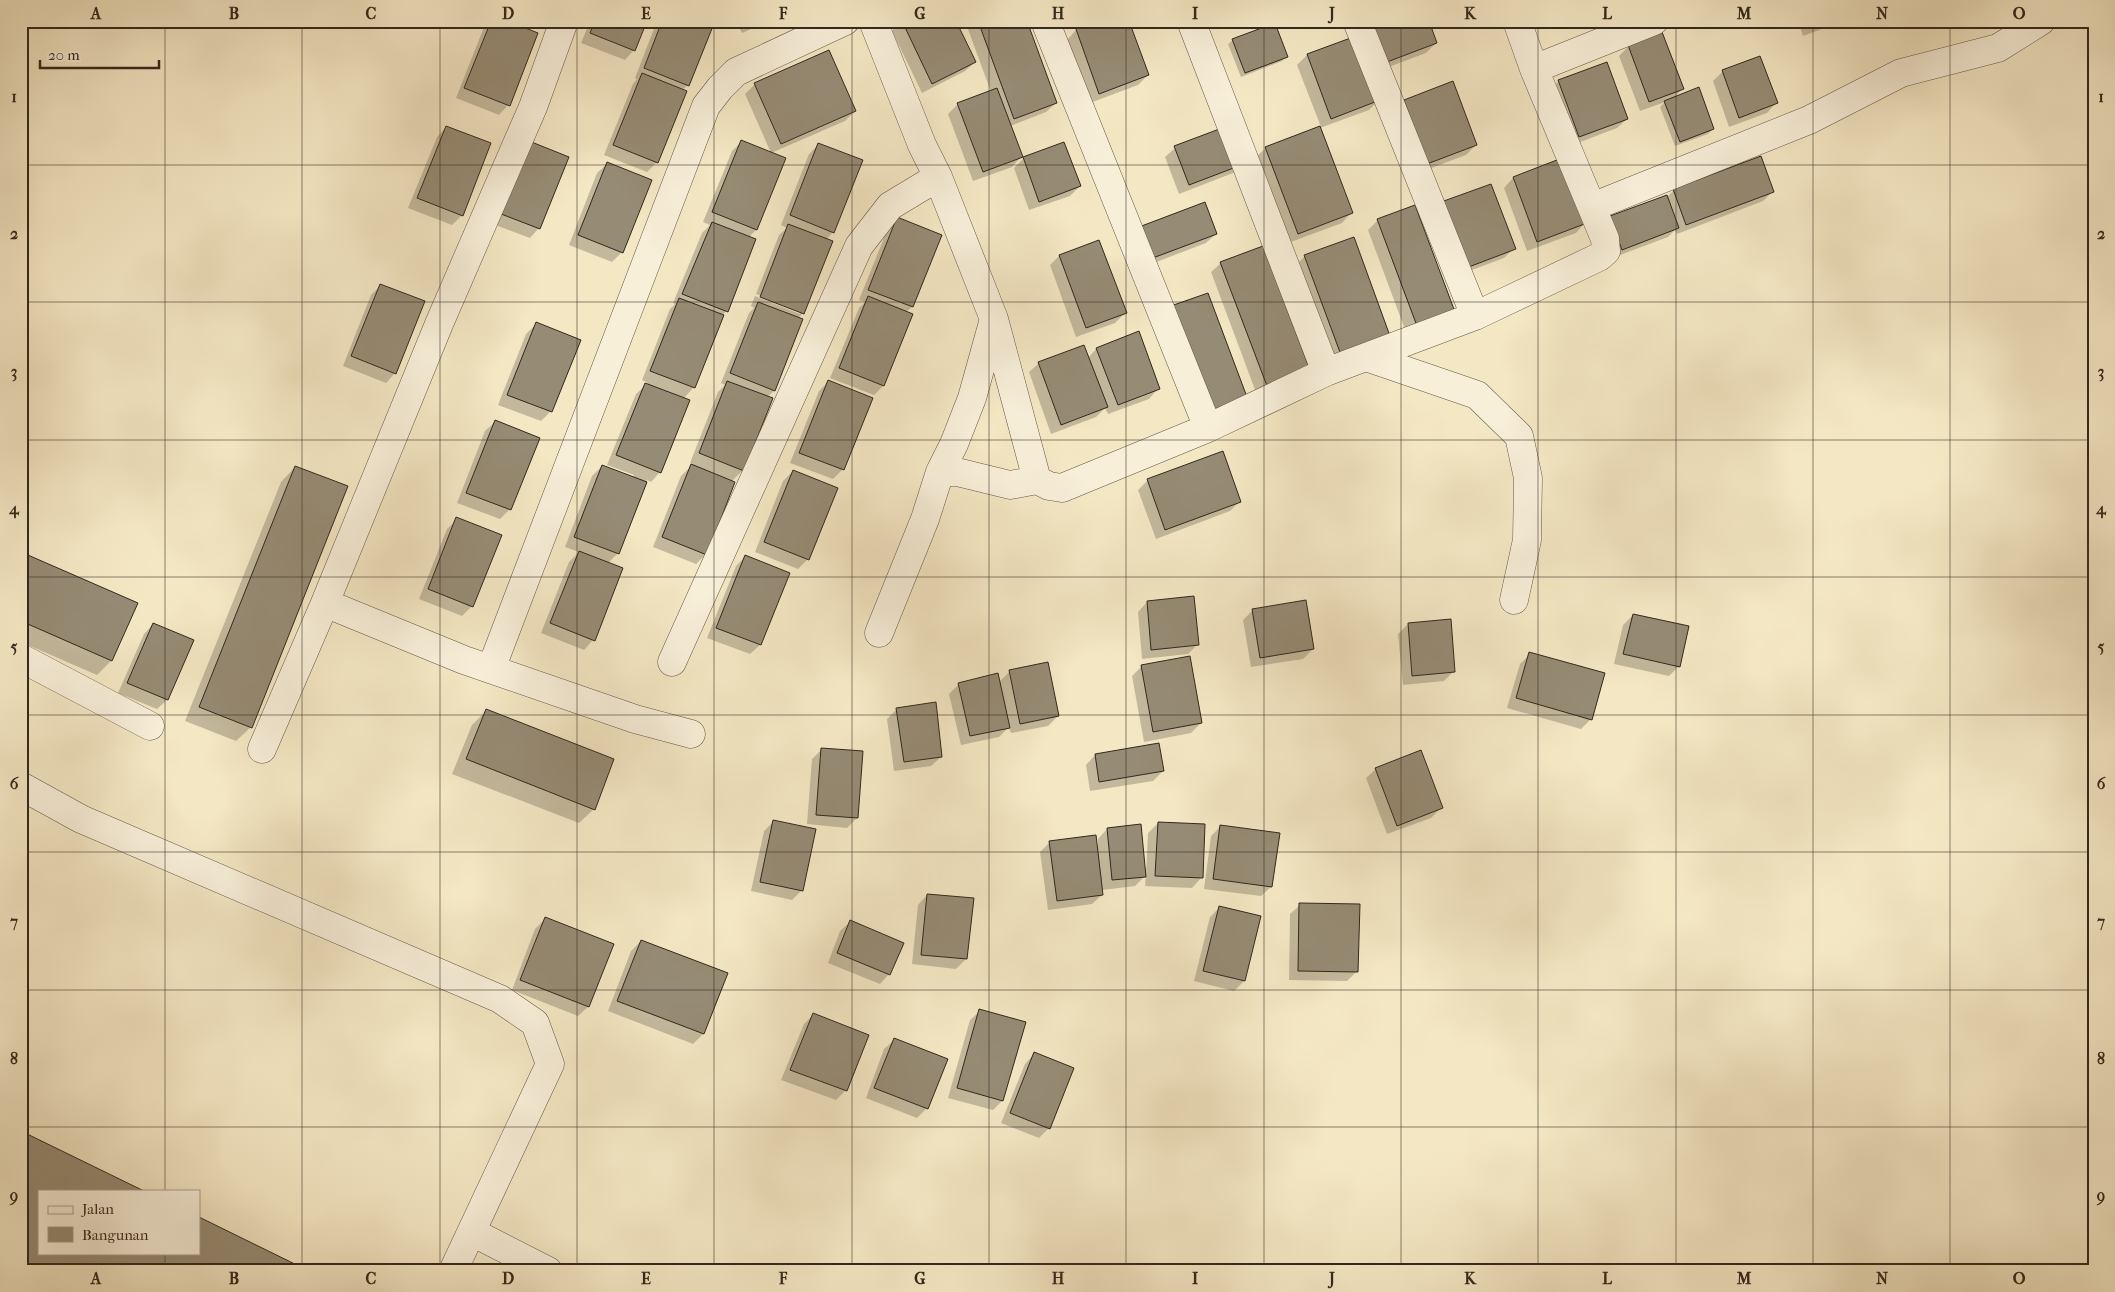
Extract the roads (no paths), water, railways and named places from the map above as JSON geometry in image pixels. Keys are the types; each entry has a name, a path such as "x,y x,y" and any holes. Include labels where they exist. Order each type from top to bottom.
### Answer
{"street":[{"path":"262,749 325,602 435,333 533,107 564,21"},
{"path":"491,669 706,106 736,72 845,21"},
{"path":"873,21 922,145 938,176 994,319 1038,480"},
{"path":"1045,21 1208,428"},
{"path":"1192,21 1326,372"},
{"path":"1357,21 1475,316"},
{"path":"940,472 957,472 1010,485 1038,480 1049,486 1062,488 1208,428 1326,372 1475,316 1606,252 1605,240 1534,69 1517,21"},
{"path":"1534,69 1654,21"},
{"path":"1592,207 1810,120 1900,73 1998,48 2041,21"},
{"path":"672,662 859,246 890,206 938,176"},
{"path":"880,633 925,519 940,472 954,444 972,398 994,319"},
{"path":"1366,357 1477,394 1519,436 1528,478 1527,540 1514,600"},
{"path":"325,602 491,669 635,718 691,734"},
{"path":"21,658 150,726"},
{"path":"21,786 81,819 500,999 535,1023 550,1064 454,1271"},
{"path":"472,1232 548,1271"}]}
